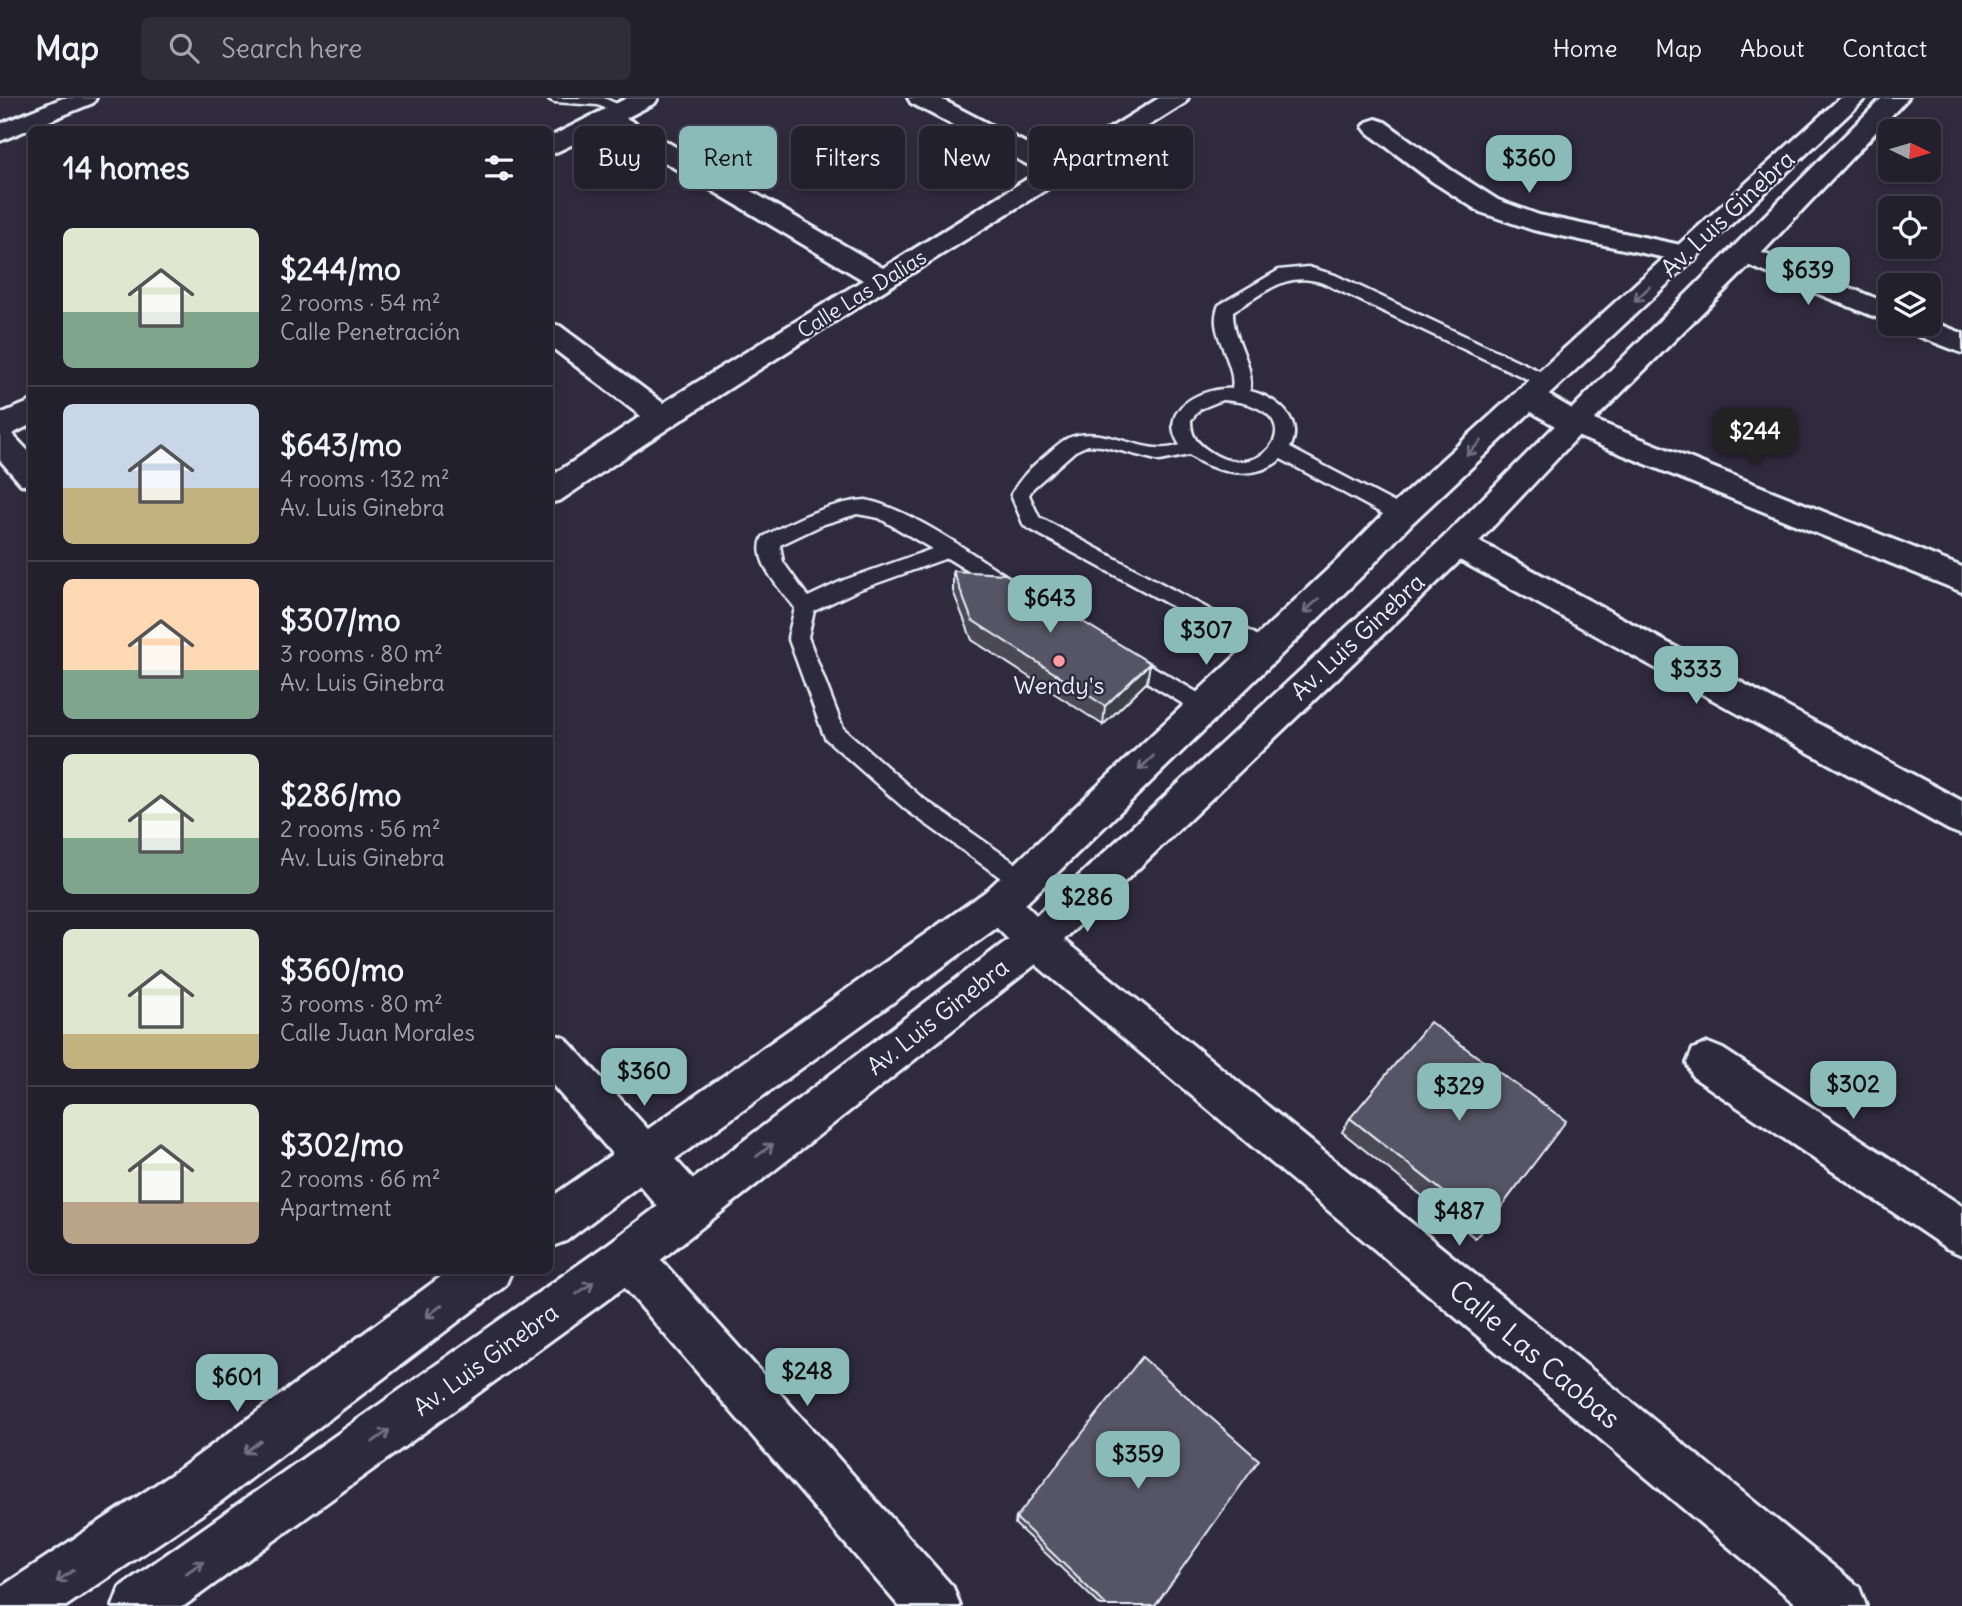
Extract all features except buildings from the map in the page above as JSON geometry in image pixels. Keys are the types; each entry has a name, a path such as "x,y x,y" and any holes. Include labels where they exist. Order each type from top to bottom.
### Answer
{"street":[{"path":"0,134 84,98"},
{"path":"553,145 646,98"},
{"path":"920,98 1029,155"},
{"name":"Calle Las Dalias","path":"1132,126 1176,98"},
{"name":"Av. Luis Ginebra","path":"553,1223 1011,893 1266,649 1401,515 1854,98"},
{"name":"Av. Luis Ginebra","path":"139,1606 628,1257 1036,941 1457,544 1573,423 1745,254 1896,98"},
{"path":"615,114 884,280"},
{"path":"1376,127 1442,176 1489,206 1534,222 1685,254"},
{"name":"Calle Las Dalias","path":"553,490 662,417 1031,189"},
{"path":"1745,254 1878,309"},
{"path":"553,334 662,417"},
{"path":"1941,335 1962,344"},
{"path":"1537,389 1573,423 1962,580"},
{"path":"0,427 28,413"},
{"path":"0,440 28,472"},
{"path":"1457,544 1962,819"},
{"name":"Calle Las Caobas","path":"1011,893 1036,941 1840,1606"},
{"path":"553,1055 689,1208"},
{"path":"1708,1063 1962,1232"},
{"path":"628,1257 934,1606"},
{"path":"20,1606 202,1484 484,1274"}],"lane":[{"path":"554,98 599,101 615,114"},
{"path":"1240,395 1245,383 1223,322 1225,309 1285,274 1308,272 1341,284 1537,389"},
{"path":"1220,394 1240,395 1260,400 1276,411 1285,424 1287,438 1280,451 1266,461 1247,466 1216,462 1189,448 1181,435 1179,421 1187,408 1201,399 1220,394"},
{"path":"1189,448 1177,456 1160,456 1095,439 1074,443 1028,478 1020,495 1031,521 1266,649"},
{"path":"1280,451 1401,515"},
{"path":"1011,893 835,733 798,637 805,607 773,563 770,542 792,529 866,507 895,518 1030,600"},
{"path":"805,607 850,585 949,550"},
{"path":"1100,643 1205,707"}],"place":[{"name":"Wendy's","path":"1059,661"}]}
